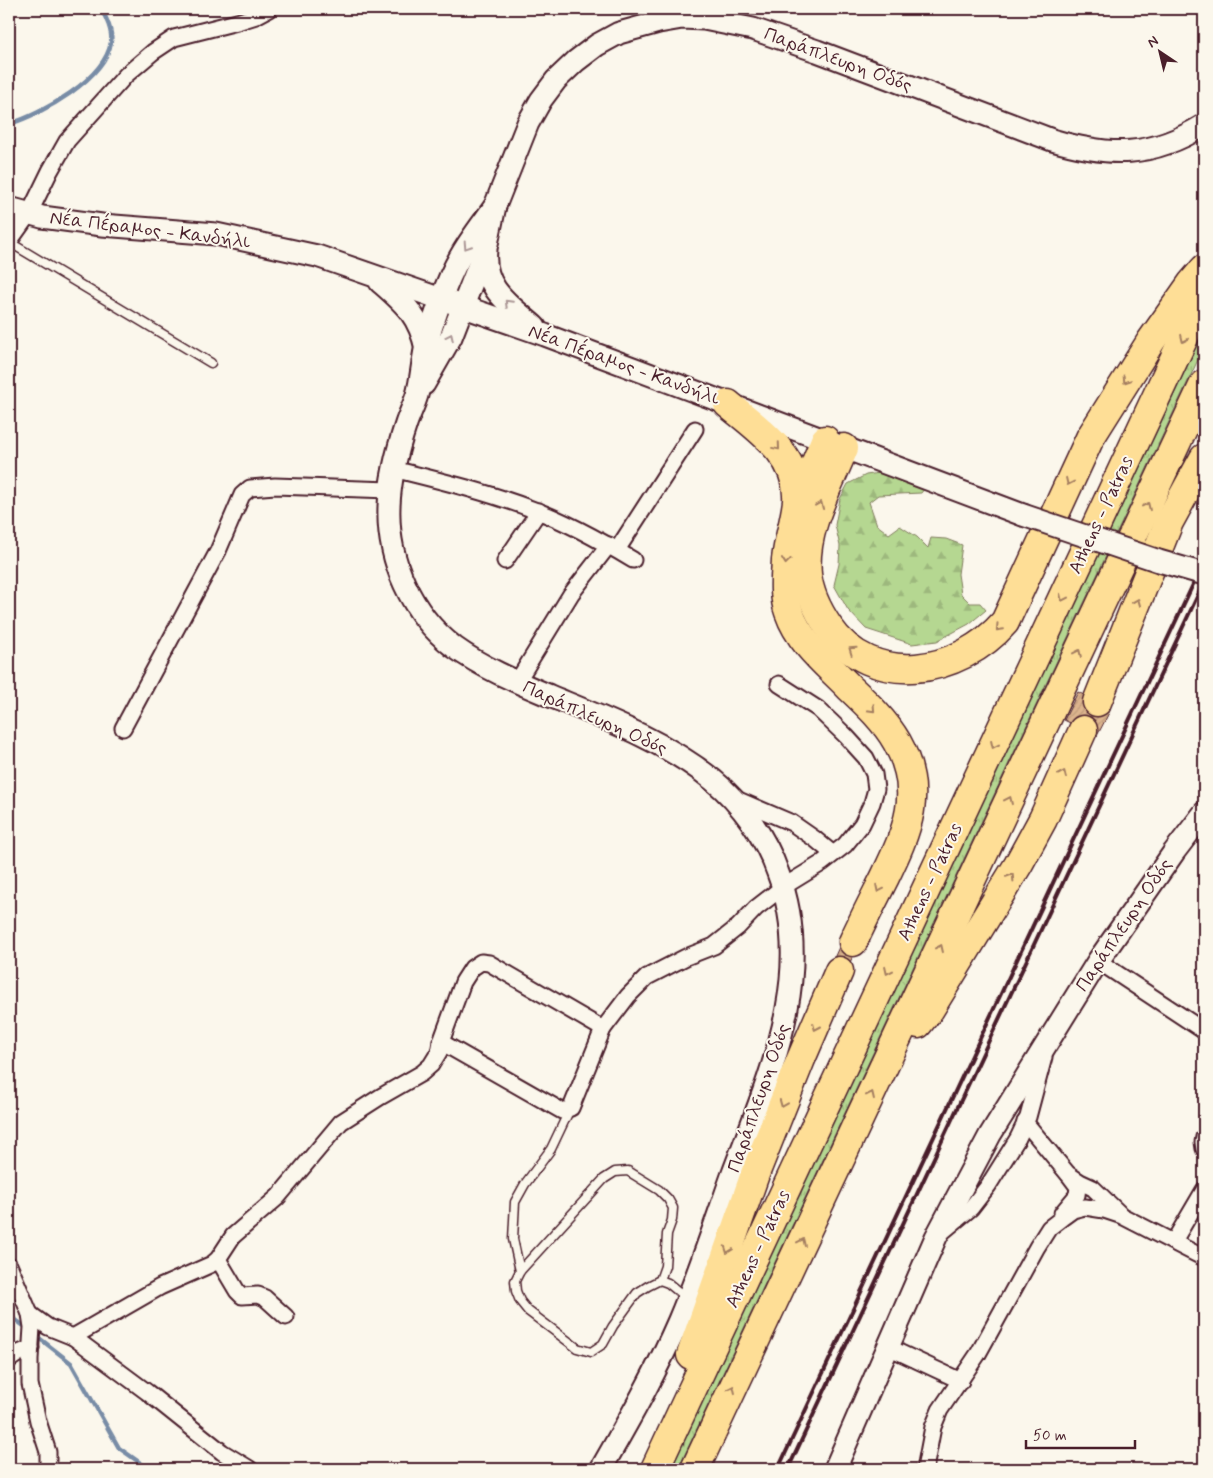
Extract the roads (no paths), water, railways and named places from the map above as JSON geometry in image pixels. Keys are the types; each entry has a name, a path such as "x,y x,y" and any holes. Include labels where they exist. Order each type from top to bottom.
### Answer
{"highway":[{"path":"834,444 809,537 806,557 811,591 823,618 844,645 874,662 908,669 924,668 956,658 988,639 1005,622 1090,438 1151,341 1204,269"},
{"name":"Athens - Patras","path":"655,1469 1204,295"},
{"name":"Athens - Patras","path":"695,1469 1204,384"},
{"path":"728,404 769,437 781,451 790,466 796,484 797,499 790,533 785,576 786,601 789,614 811,649 888,728 902,753 912,786 911,808 901,845 853,942"},
{"path":"795,513 834,444"},
{"path":"1097,702 1169,522 1204,458"},
{"path":"882,1071 930,1008 1018,865 1044,818 1084,730"},
{"path":"651,1469 755,1174 801,1059 840,971"}],"street":[{"path":"9,242 30,214 50,171 68,141 126,75 153,52 174,38 243,20 269,9"},
{"name":"Παράπλευρη Οδός","path":"417,394 447,344 487,244 495,206 528,123 541,100 556,80 597,45 619,34 652,24 682,18 704,19 753,29 818,51 1043,137 1101,152 1146,150 1179,139 1204,125"},
{"name":"Παράπλευρη Οδός","path":"495,206 458,260 442,299 426,349 417,394 401,440 390,490 389,528 397,569 415,605 440,635 454,646 492,670 624,727 651,741 697,768 715,782 730,797 764,841 783,887 793,953 789,1002 783,1033 688,1298 667,1347 601,1469"},
{"name":"Νέα Πέραμος - Κανδήλι","path":"9,208 30,214 102,224 216,234 317,256 545,336 1023,515 1159,562 1204,574"},
{"path":"487,244 486,273 492,285 512,307 545,336"},
{"path":"370,274 399,299 418,321 423,333 426,349"},
{"path":"517,682 571,594 613,547 695,429"},
{"path":"394,469 470,488 539,511 613,547 633,560"},
{"path":"123,728 218,551 242,495 250,488 257,486 390,490"},
{"path":"506,561 539,511"},
{"path":"441,1042 562,1111 571,1108 603,1029 628,996 647,977 686,957 714,946 738,927 756,908 783,887 845,845 862,824 872,803 876,789 874,774 866,758 818,709 779,684"},
{"path":"730,797 792,823 816,839 833,854"},
{"name":"Παράπλευρη Οδός","path":"835,1469 936,1237 990,1136 1098,961 1174,852 1204,813"},
{"path":"1098,961 1204,1031"},
{"path":"73,1337 152,1291 206,1268 218,1259 232,1236 278,1197 341,1122 422,1073 431,1065 439,1052 463,982 472,968 481,962 488,963 603,1029"},
{"path":"936,1237 971,1208 988,1186 1018,1138 1025,1122 1050,1036"},
{"path":"925,1469 933,1427 940,1410 961,1381 996,1323 1049,1228 1077,1195 1078,1186 1025,1122"},
{"path":"1204,1137 1204,1148"},
{"path":"1068,1174 1093,1188 1122,1216"},
{"path":"1174,1241 1204,1190"},
{"path":"1049,1228 1073,1210 1085,1207 1104,1210 1122,1216 1204,1258"},
{"path":"218,1259 242,1296 258,1295 266,1298 286,1317"},
{"path":"9,1265 30,1314 32,1327 30,1384 38,1421 48,1452 48,1469"},
{"path":"30,1314 48,1327 73,1337 148,1392 222,1452 250,1469"},
{"path":"888,1347 961,1381"},
{"path":"9,1360 31,1348"}],"lane":[{"path":"9,242 212,363"},
{"path":"520,1271 513,1239 515,1202 525,1184 551,1149 571,1108"},
{"path":"628,1171 659,1190 668,1199 673,1208 672,1220 667,1234 665,1266 660,1280 637,1293 613,1326 603,1344 591,1352 577,1348 528,1311 520,1301 516,1291 515,1281 520,1271 604,1178 615,1172 628,1171"},
{"path":"660,1280 668,1283 688,1298"}],"waterway":[{"path":"9,124 54,103 85,82 97,69 106,56 111,42 109,25 101,9"},
{"path":"9,1315 28,1329"},
{"path":"34,1334 71,1363 119,1448 149,1469"}],"railway":[{"path":"778,1469 1204,561"},
{"path":"788,1469 1204,582"}]}
